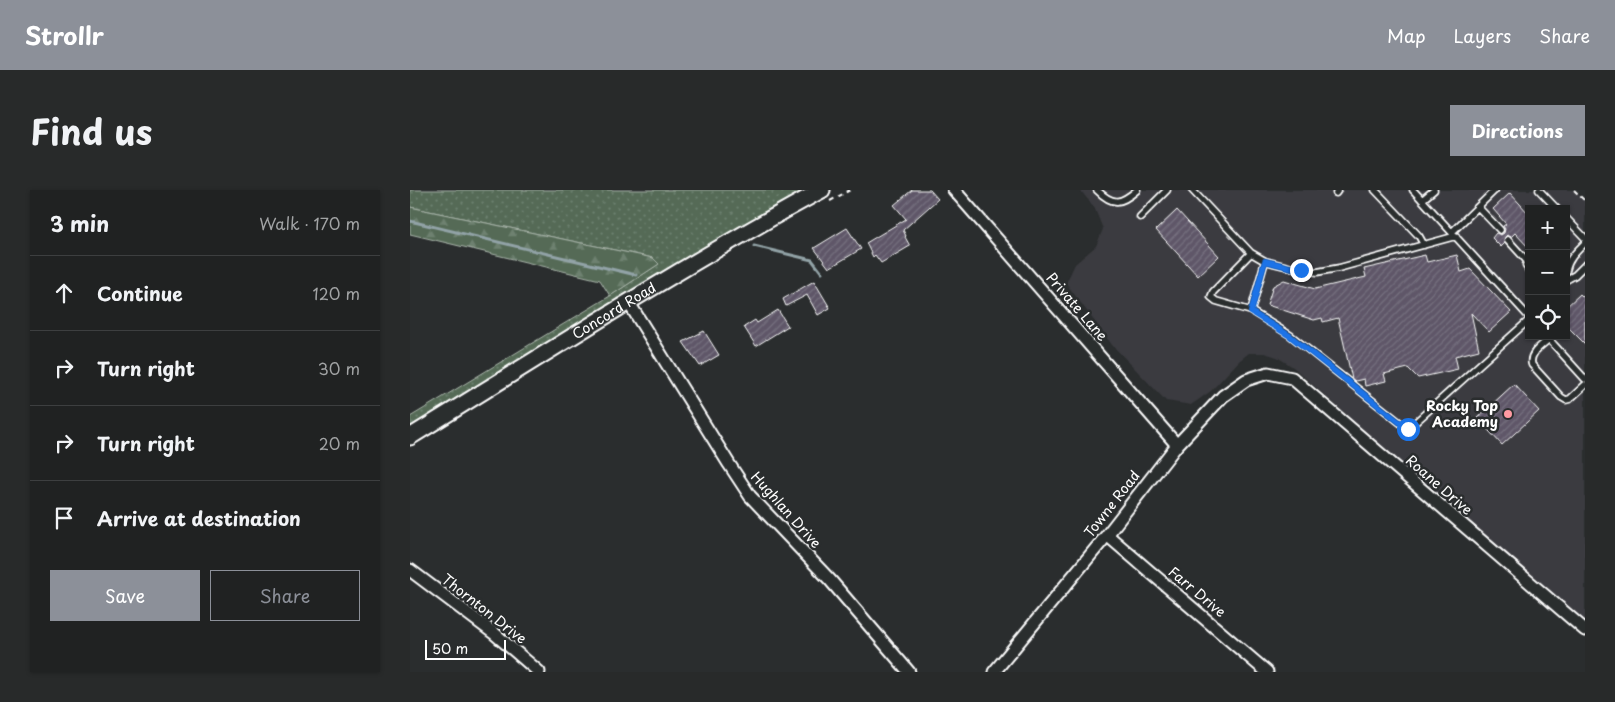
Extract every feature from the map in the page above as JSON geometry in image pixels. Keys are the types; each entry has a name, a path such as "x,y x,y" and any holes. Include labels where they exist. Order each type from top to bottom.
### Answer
{"street":[{"name":"Concord Road","path":"410,437 629,303 822,190"},
{"name":"Private Lane","path":"954,190 1177,444"},
{"name":"Hughlan Drive","path":"629,303 728,464 750,496 830,580 909,672"},
{"name":"Towne Road","path":"994,672 1107,536 1177,444 1223,396 1246,380 1268,373"},
{"name":"Roane Drive","path":"1268,373 1292,378 1585,630"},
{"name":"Farr Drive","path":"1107,536 1268,672"},
{"name":"Thornton Drive","path":"410,570 495,634 539,672"}],"lane":[{"path":"1097,190 1106,199 1117,202 1126,200 1137,190"},
{"path":"1140,217 1167,190"},
{"path":"1192,190 1251,253 1265,261 1317,272 1339,268 1424,245 1454,234 1478,206 1495,190"},
{"path":"1375,190 1418,236 1424,245"},
{"path":"1412,190 1525,314"},
{"path":"1422,200 1434,190"},
{"path":"1540,190 1553,205"},
{"path":"1478,206 1500,230"},
{"path":"1570,224 1585,238"},
{"path":"1508,240 1525,259"},
{"path":"1570,261 1585,243"},
{"path":"1251,253 1213,292 1212,297 1251,312 1290,336 1408,429 1525,322"},
{"path":"1251,312 1265,261"},
{"path":"1570,278 1585,265"},
{"path":"1545,340 1531,356 1532,365 1566,400 1570,399 1585,385"},
{"path":"1549,340 1584,376"}],"path":[{"path":"1574,190 1585,201"}],"shaded area":[{"path":"1080,190 1574,190 1585,201 1585,624 1293,367 1277,357 1264,353 1249,353 1211,391 1191,405 1166,401 1112,345 1066,283 1075,264 1096,246 1103,229 1094,207"}],"green space":[{"path":"410,190 803,190 410,428 410,417 610,296 659,264 653,258 410,207"},
{"path":"410,207 653,258 659,264 610,296 600,280 410,234"}],"building":[{"path":"912,190 930,190 938,199 903,230 910,246 881,263 875,255 873,257 866,243 906,219 894,205"},
{"path":"1510,193 1525,210 1525,244 1515,233 1511,237 1507,235 1505,237 1505,243 1501,247 1492,238 1496,233 1501,235 1504,233 1505,229 1503,226 1506,224 1493,209"},
{"path":"1177,210 1219,256 1198,276 1156,230"},
{"path":"847,228 861,249 829,268 814,248"},
{"path":"1425,255 1427,262 1457,255 1461,272 1470,269 1511,312 1489,332 1471,313 1479,350 1455,356 1458,369 1418,378 1408,368 1384,374 1386,381 1365,386 1364,379 1355,381 1352,379 1338,318 1323,322 1322,318 1314,320 1267,305 1273,286 1284,280 1315,289 1366,277 1364,269"},
{"path":"814,281 830,308 818,315 807,295 786,306 783,299"},
{"path":"1580,294 1585,299 1585,344 1570,329 1570,303"},
{"path":"778,310 788,326 756,346 744,327 755,320 757,323"},
{"path":"704,331 719,355 700,366 683,342"},
{"name":"Rocky Top Academy","path":"1514,384 1539,411 1502,445 1477,418"}],"waterway":[{"path":"410,221 636,275"},
{"path":"754,246 812,260 822,273"}],"place":[{"name":"Rocky Top Academy","path":"1508,414"}],"route":[{"path":"1301,270 1265,261 1251,312 1290,336 1408,429"}]}
